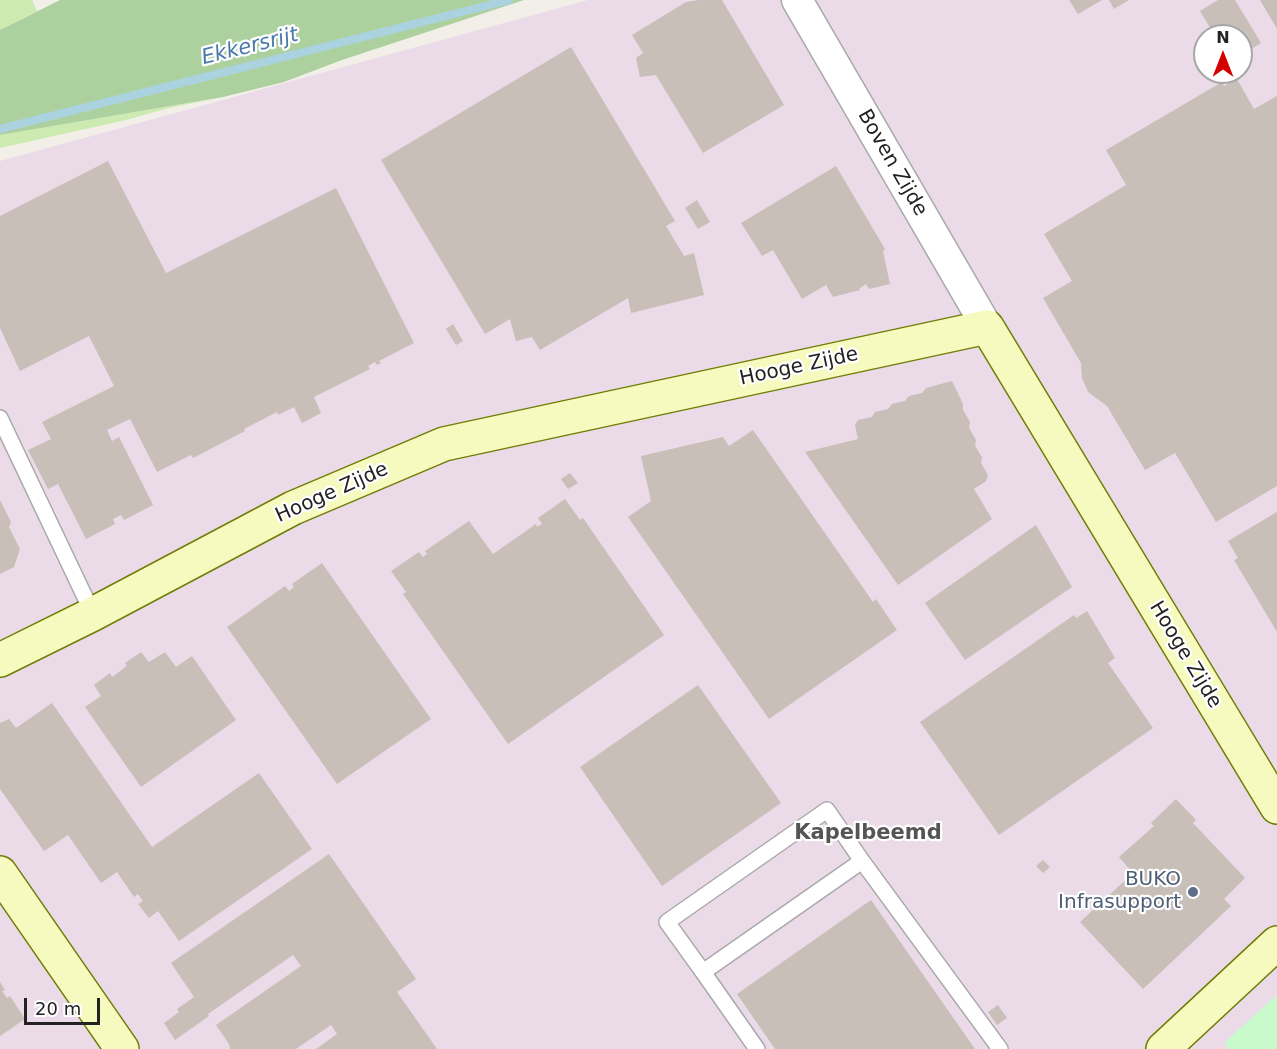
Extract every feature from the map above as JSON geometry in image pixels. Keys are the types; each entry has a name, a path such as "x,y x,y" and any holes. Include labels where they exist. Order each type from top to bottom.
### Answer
{"street":[{"name":"Boven Zijde","path":"798,0 987,327"},
{"name":"Hooge Zijde","path":"0,660 93,614 293,508 444,444 987,327 1277,807"},
{"path":"0,873 122,1049"},
{"path":"1176,1044 1277,942"}],"lane":[{"path":"0,418 93,614"},
{"path":"757,1049 667,922 827,810 1000,1049"},
{"path":"703,972 862,861"}],"shaded area":[{"name":"Kapelbeemd","path":"588,0 1277,0 1277,1049 0,1049 0,161"}],"green space":[{"path":"0,0 32,0 37,11 0,30"},
{"path":"60,0 524,0 342,60 284,82 223,97 0,135 0,30"},
{"path":"223,97 169,108 0,148 0,135"},
{"path":"1277,995 1277,1049 1229,1049 1224,1043"}],"building":[{"path":"722,0 784,105 703,153 656,75 640,77 636,58 643,53 632,35 686,2"},
{"path":"1069,0 1102,0 1078,14"},
{"path":"1109,0 1129,0 1114,9"},
{"path":"1218,0 1235,0 1250,24 1208,24 1200,11"},
{"path":"1260,0 1277,0 1277,29"},
{"path":"1253,30 1261,43 1253,48"},
{"path":"571,47 675,221 666,226 684,256 694,253 704,295 631,313 628,298 540,350 532,337 516,341 510,319 485,334 381,160"},
{"path":"1219,84 1224,86 1240,84 1254,109 1277,96 1277,486 1216,522 1175,453 1145,470 1107,406 1088,392 1082,378 1081,363 1043,298 1072,281 1044,234 1126,185 1106,150"},
{"path":"108,161 166,273 336,188 414,343 379,361 381,363 377,365 375,362 368,366 370,369 314,397 321,413 302,423 294,407 278,415 277,412 193,458 191,455 157,472 130,419 107,430 112,441 119,437 153,505 124,520 121,515 113,519 115,524 86,539 58,484 48,489 28,450 51,439 42,422 114,386 89,336 20,371 0,328 0,216"},
{"path":"836,166 885,249 883,251 890,284 869,289 866,284 860,290 833,297 826,285 802,299 773,250 762,256 741,223"},
{"path":"697,200 710,222 698,229 685,208"},
{"path":"453,324 463,341 456,345 446,329"},
{"path":"952,381 970,422 969,428 976,440 975,446 982,457 981,463 988,475 986,481 974,489 992,519 898,585 805,452 858,439 855,425 858,420 872,417 875,412 905,401 909,396 922,393 926,388"},
{"path":"753,430 873,602 876,599 897,630 769,719 628,517 651,501 641,456 723,437 729,446"},
{"path":"570,473 578,483 568,489 561,479"},
{"path":"565,499 580,520 583,518 664,635 508,744 403,594 406,592 391,571 419,552 423,557 427,554 425,551 469,521 493,554 536,524 537,527 542,524 538,518"},
{"path":"0,500 11,522 9,527 20,549 14,567 0,574"},
{"path":"1277,512 1277,632 1234,560 1238,558 1228,541"},
{"path":"1036,525 1072,587 965,660 925,603"},
{"path":"322,563 431,719 337,784 227,627 285,586 289,591 294,587 292,584"},
{"path":"1087,611 1115,658 1108,663 1153,728 999,835 920,722 1074,615 1076,618"},
{"path":"141,652 149,662 165,652 176,667 192,656 236,720 141,787 85,707 101,696 94,685 110,673 112,677 127,666 125,663"},
{"path":"698,685 781,803 662,886 580,767"},
{"path":"52,703 152,847 259,773 312,849 179,941 158,911 149,918 138,904 143,901 138,894 134,897 117,872 101,883 68,835 44,851 0,789 0,723 9,719 16,728"},
{"path":"1176,799 1196,820 1193,823 1245,878 1224,899 1231,906 1143,989 1080,922 1133,873 1119,857 1154,826 1151,823"},
{"path":"329,854 416,979 397,992 437,1049 316,1049 337,1034 331,1025 296,1049 230,1049 216,1025 301,966 293,955 208,1014 209,1016 175,1040 164,1023 179,1012 177,1009 194,997 171,963"},
{"path":"1043,860 1050,867 1043,873 1036,866"},
{"path":"871,900 975,1049 775,1049 737,994"},
{"path":"0,982 5,990 2,991 7,998 10,996 25,1019 0,1036"},
{"path":"998,1005 1007,1018 997,1025 988,1012"}],"waterway":[{"name":"Ekkersrijt","path":"0,129 509,0"}],"place":[{"name":"BUKO Infrasupport","path":"1193,892"}],"district":[{"name":"Kapelbeemd","path":"868,834"}]}
